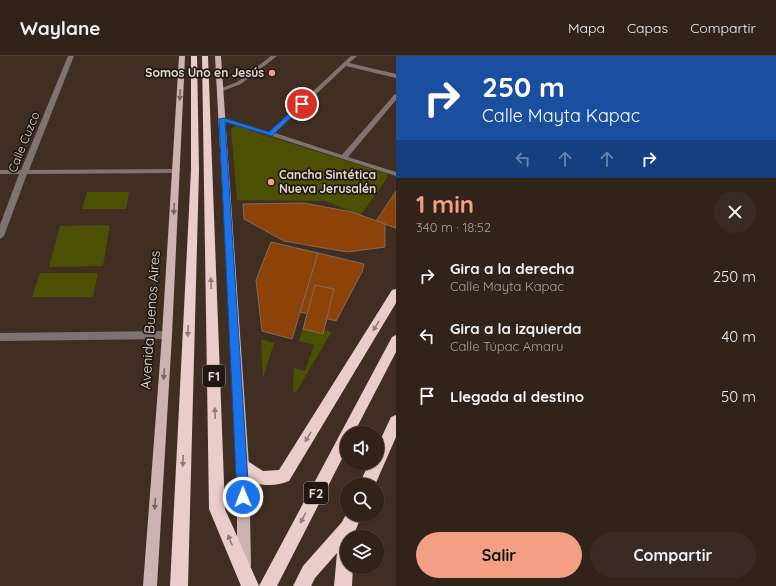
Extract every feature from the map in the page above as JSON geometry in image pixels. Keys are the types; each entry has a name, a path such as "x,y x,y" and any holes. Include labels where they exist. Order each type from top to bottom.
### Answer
{"highway":[{"name":"F1","path":"179,586 195,170 194,56"},
{"name":"F1","path":"205,56 218,509 247,581"},
{"path":"243,465 256,476 270,481 284,476 396,293"},
{"name":"F2","path":"351,426 396,340"},
{"path":"370,478 396,421"},
{"name":"F2","path":"268,586 340,446"},
{"path":"302,586 309,572 340,539"},
{"path":"343,586 344,574"}],"main road":[{"name":"Avenida Buenos Aires","path":"150,586 167,335 182,56"},
{"path":"218,56 243,465 247,581"}],"street":[{"name":"Calle Cuzco","path":"0,236 71,56"},
{"path":"220,90 239,83 274,56"},
{"path":"270,134 354,56"},
{"path":"345,64 396,76"},
{"path":"343,158 396,96"},
{"path":"222,119 396,174"},
{"path":"0,172 176,170"},
{"path":"0,337 167,335"}],"shaded area":[{"path":"237,126 388,174 387,178 361,215 325,201 237,200 231,128"},
{"path":"87,192 129,192 126,209 82,209"},
{"path":"110,225 103,266 49,267 60,226"},
{"path":"40,273 98,273 93,297 32,297"},
{"path":"304,324 329,331 331,333 296,392 293,391 294,368 305,371 314,345 299,341"},
{"path":"261,339 274,343 263,378"}],"building":[{"path":"396,191 396,228 376,221"},
{"path":"304,203 352,212 385,224 385,247 347,252 284,241 244,219 243,204"},
{"path":"271,242 318,253 292,339 262,331 256,280"},
{"path":"318,253 364,264 362,272 336,321 300,312"},
{"path":"315,285 334,289 323,334 303,329"}],"place":[{"name":"Somos Uno en Jesús","path":"272,73"},
{"name":"Cancha Sintética Nueva Jerusalén","path":"271,182"}],"route":[{"path":"243,497 243,465 222,119 270,134 302,104"}]}
